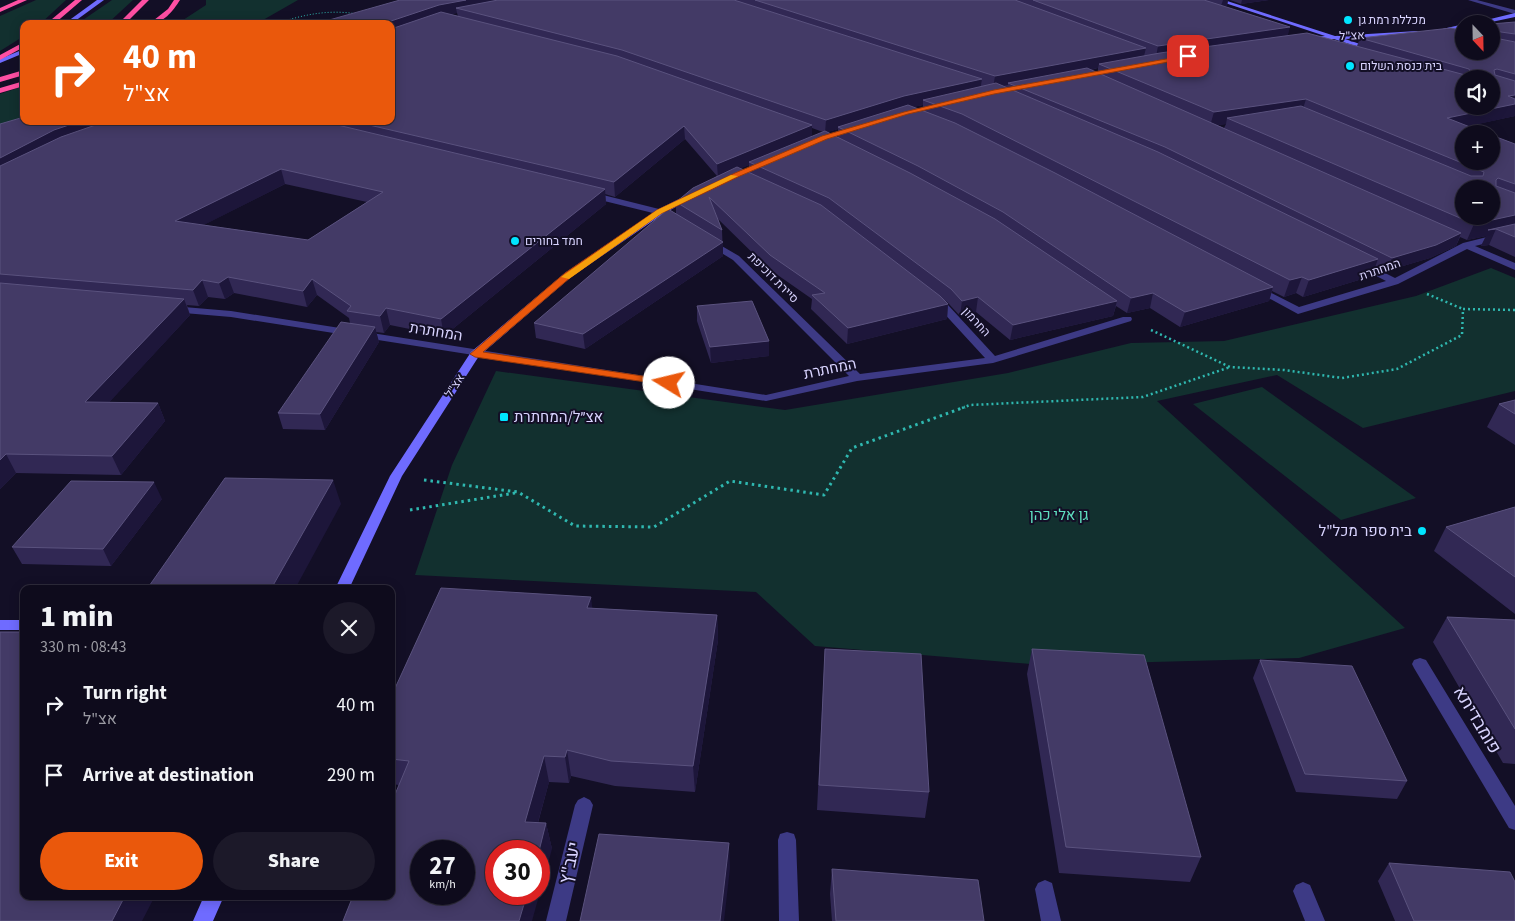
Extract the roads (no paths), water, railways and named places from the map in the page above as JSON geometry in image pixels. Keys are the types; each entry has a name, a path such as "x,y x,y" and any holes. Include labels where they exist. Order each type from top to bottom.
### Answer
{"highway":[{"path":"0,10 24,0"},
{"path":"54,20 79,0"},
{"path":"126,20 146,0"},
{"path":"157,20 170,10 178,0"},
{"path":"0,60 20,47"},
{"path":"0,80 20,73"},
{"path":"0,91 20,84"}],"street":[{"path":"73,20 101,0"},
{"path":"1219,0 1328,37 1376,51"},
{"path":"1471,0 1515,14"},
{"path":"1500,18 1515,14"},
{"path":"1448,36 1431,32 1455,28"},
{"name":"אצ\"ל","path":"1307,40 1328,37 1422,33"},
{"path":"1299,37 1325,45"},
{"path":"0,60 20,52"},
{"name":"אצ\"ל","path":"344,585 396,476 475,354 568,275 660,212 703,191"},
{"path":"582,194 660,212 676,222"},
{"name":"המחתרת","path":"1246,283 1298,311 1396,282 1464,243 1515,233"},
{"name":"סיירת דוכיפת","path":"702,237 736,258 857,378"},
{"path":"1464,243 1515,267"},
{"path":"1352,260 1396,282"},
{"name":"החרמון","path":"929,295 944,307 993,360"},
{"name":"המחתרת","path":"164,308 232,314 475,354 766,398 857,378 993,360 1123,316"},
{"path":"0,625 20,626"},
{"name":"פומבדיתא","path":"1420,664 1515,822"},
{"name":"יעב\"ץ","path":"556,921 584,805"},
{"path":"787,840 789,921"},
{"path":"1045,889 1051,921"},
{"path":"1303,891 1315,921"},
{"path":"204,921 212,900"}],"place":[{"name":"מכללת רמת גן","path":"1348,20"},
{"name":"בית כנסת השלום","path":"1350,66"},
{"name":"חמד בחורים","path":"515,241"},
{"name":"אצ״ל/המחתרת","path":"504,417"},
{"name":"בית ספר מכל\"ל","path":"1422,531"}],"park label":[{"name":"גן אלי כהן","path":"1059,515"}]}
